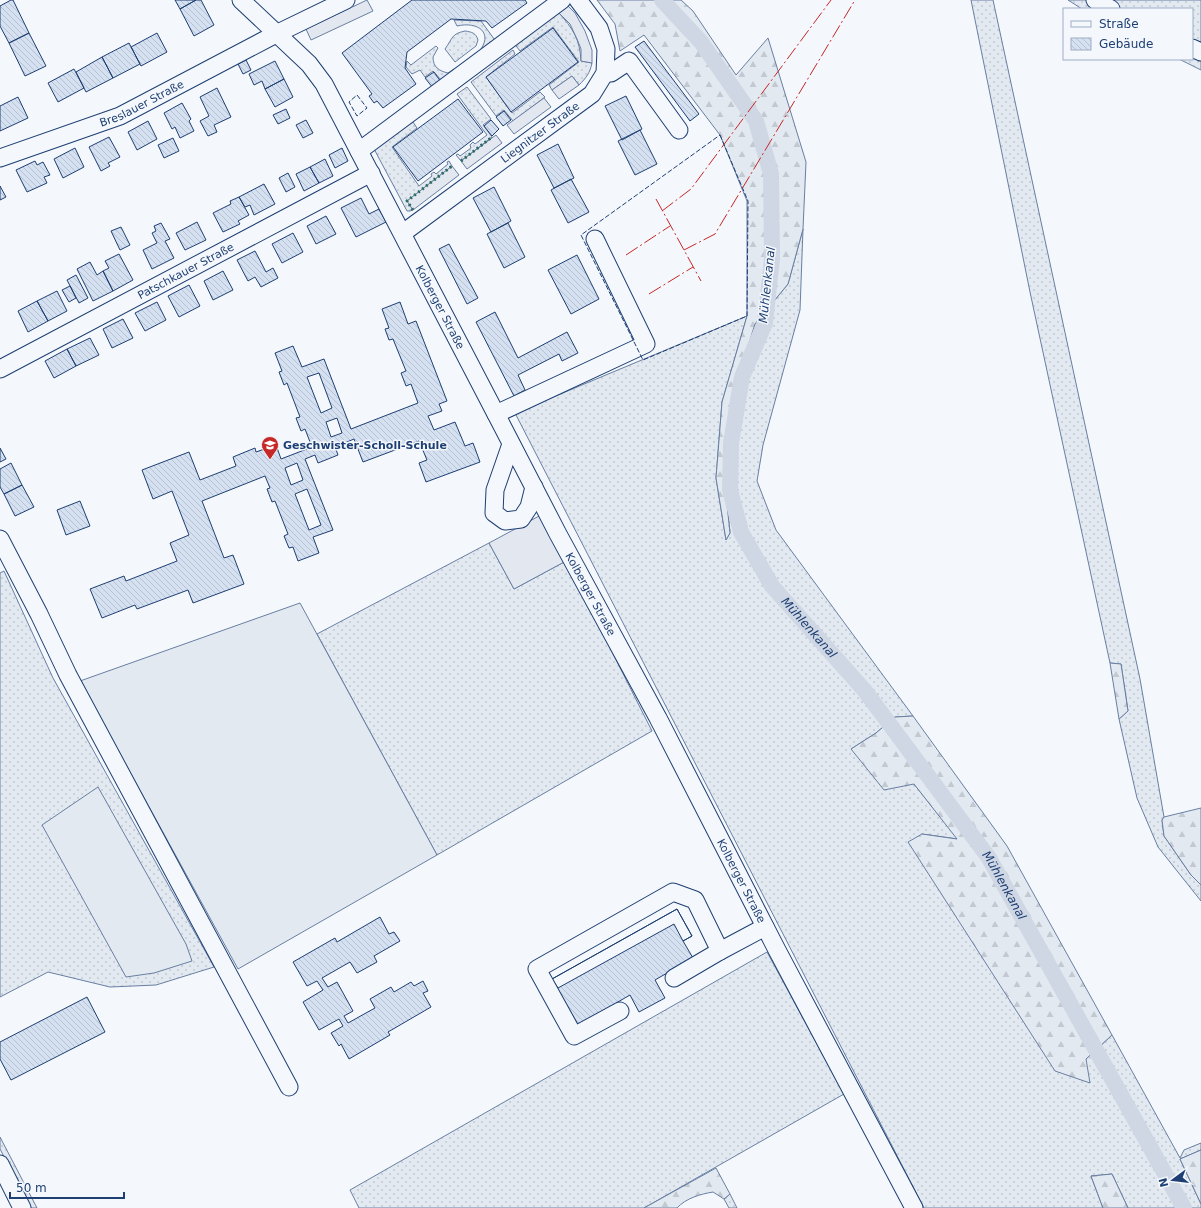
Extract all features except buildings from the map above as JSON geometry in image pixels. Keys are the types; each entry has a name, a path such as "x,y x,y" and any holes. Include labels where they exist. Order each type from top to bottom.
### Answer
{"street":[{"name":"Kolberger Straße","path":"241,0 309,64 324,84 403,233 511,444 658,718 765,927 914,1208"},
{"path":"276,34 346,0"},
{"path":"359,151 562,0"},
{"path":"578,0 599,28 606,49 605,74 611,73 629,61 679,130"},
{"path":"1095,0 1109,8"},
{"name":"Breslauer Straße","path":"0,158 120,116 276,34"},
{"name":"Liegnitzer Straße","path":"403,233 592,94 605,74"},
{"name":"Patschkauer Straße","path":"0,369 371,173"},
{"path":"496,414 646,344 595,239"},
{"path":"511,444 495,490 494,513 505,521 521,519 529,507 534,487"},
{"path":"0,539 68,675 289,1087"},
{"path":"620,1011 574,1036 537,969 673,892 695,900 720,952"},
{"path":"674,978 765,927"},
{"path":"0,1164 22,1208"}],"green space":[{"path":"597,0 681,0 693,11 736,75 768,38 806,162 803,229 788,284 755,324 731,400 724,476 730,533 726,540 716,478 722,402 747,316 747,201 720,135 644,35 620,51 615,24"},
{"path":"971,0 993,0 1140,679 1164,817 1162,820 1164,836 1191,875 1201,885 1201,901 1158,847 1137,798 1119,719 1128,711 1121,664 1110,663 1030,292"},
{"path":"1068,0 1201,0 1201,70 1181,60 1193,60 1193,8 1080,8"},
{"path":"558,12 568,23 575,35 581,61 592,63 590,70 579,85 572,76 552,90 549,85 579,62 553,27 520,51 513,42"},
{"path":"454,20 481,21 497,43 478,53 485,40 482,30 472,25 457,26"},
{"path":"465,31 473,33 478,40 476,46 455,62 445,49 455,35"},
{"path":"436,46 438,48 433,57 435,66 439,70 448,73 454,69 456,72 443,82 433,71 425,77 420,70 412,74 406,67 407,61 411,65"},
{"path":"513,50 515,54 486,77 512,113 540,92 545,97 513,121 504,110 496,116 471,82"},
{"path":"467,87 491,119 483,125 492,137 461,161 456,155 458,154 460,156 471,148 470,145 473,142 475,144 487,135 457,94"},
{"path":"413,122 417,128 392,147 419,186 432,176 431,174 434,172 436,174 448,164 447,162 449,161 452,166 407,201 413,210 407,211 373,147"},
{"path":"803,229 800,310 763,445 757,481 776,530 913,716 895,717 876,733 851,749 914,784 958,839 922,834 1086,1059 1112,1035 1180,1158 1184,1150 1201,1143 1201,1150 1180,1159 1201,1204 1201,1208 1128,1208 1112,1174 1091,1176 1103,1208 924,1208 515,413 747,316 722,402 716,478 726,540 730,533 724,476 731,400 755,324 788,284"},
{"path":"489,543 514,589 566,561 652,731 437,855 317,634"},
{"path":"4,571 53,678 214,967 156,985 110,987 48,972 0,997 0,573"},
{"path":"300,603 437,855 238,969 80,681"},
{"path":"1110,663 1121,664 1128,711 1119,719"},
{"path":"913,716 1007,846 1112,1035 1086,1059 1090,1083 1055,1071 908,842 922,834 957,839 914,784 884,790 851,749 876,733 895,717"},
{"path":"98,787 186,944 192,961 154,973 126,977 42,825"},
{"path":"1201,808 1201,885 1191,875 1164,836 1162,820 1164,817"},
{"path":"767,952 844,1094 644,1208 359,1208 350,1190"},
{"path":"0,1137 37,1208 31,1208 0,1149"},
{"path":"1201,1150 1201,1204 1180,1159"},
{"path":"716,1168 730,1194 724,1199 713,1192 689,1199 677,1208 644,1208"},
{"path":"1112,1174 1128,1208 1103,1208 1091,1176"},
{"path":"730,1194 737,1208 729,1208 724,1199"}],"shaded area":[{"path":"367,0 373,11 311,40 306,29"},
{"path":"566,4 575,13 585,31 592,50 592,63 581,61 581,49 570,24 558,12"},
{"path":"572,76 579,85 559,99 552,90"},
{"path":"544,98 551,107 514,134 507,125"},
{"path":"496,135 502,143 467,169 461,161"},
{"path":"452,166 459,175 413,210 407,201"},
{"path":"541,515 566,561 514,589 489,543"}],"waterway":[{"name":"Mühlenkanal","path":"662,0 701,42 756,121 771,174 772,259 765,323 742,377 731,443 730,490 741,532 772,586 865,691 989,858 1184,1208"}],"hedge":[{"path":"461,161 492,137"},
{"path":"413,210 407,201 452,166"}],"fence":[{"path":"357,95 367,108 357,116 349,102 357,95"},
{"path":"720,135 748,201 747,316 643,360 581,235 720,135"}],"power":[{"path":"662,211 691,189 831,0"},
{"path":"684,250 715,234 855,0"},
{"path":"656,199 701,281"},
{"path":"626,255 670,226"},
{"path":"649,294 693,267"}],"place":[{"name":"Geschwister-Scholl-Schule","path":"270,460"}]}
